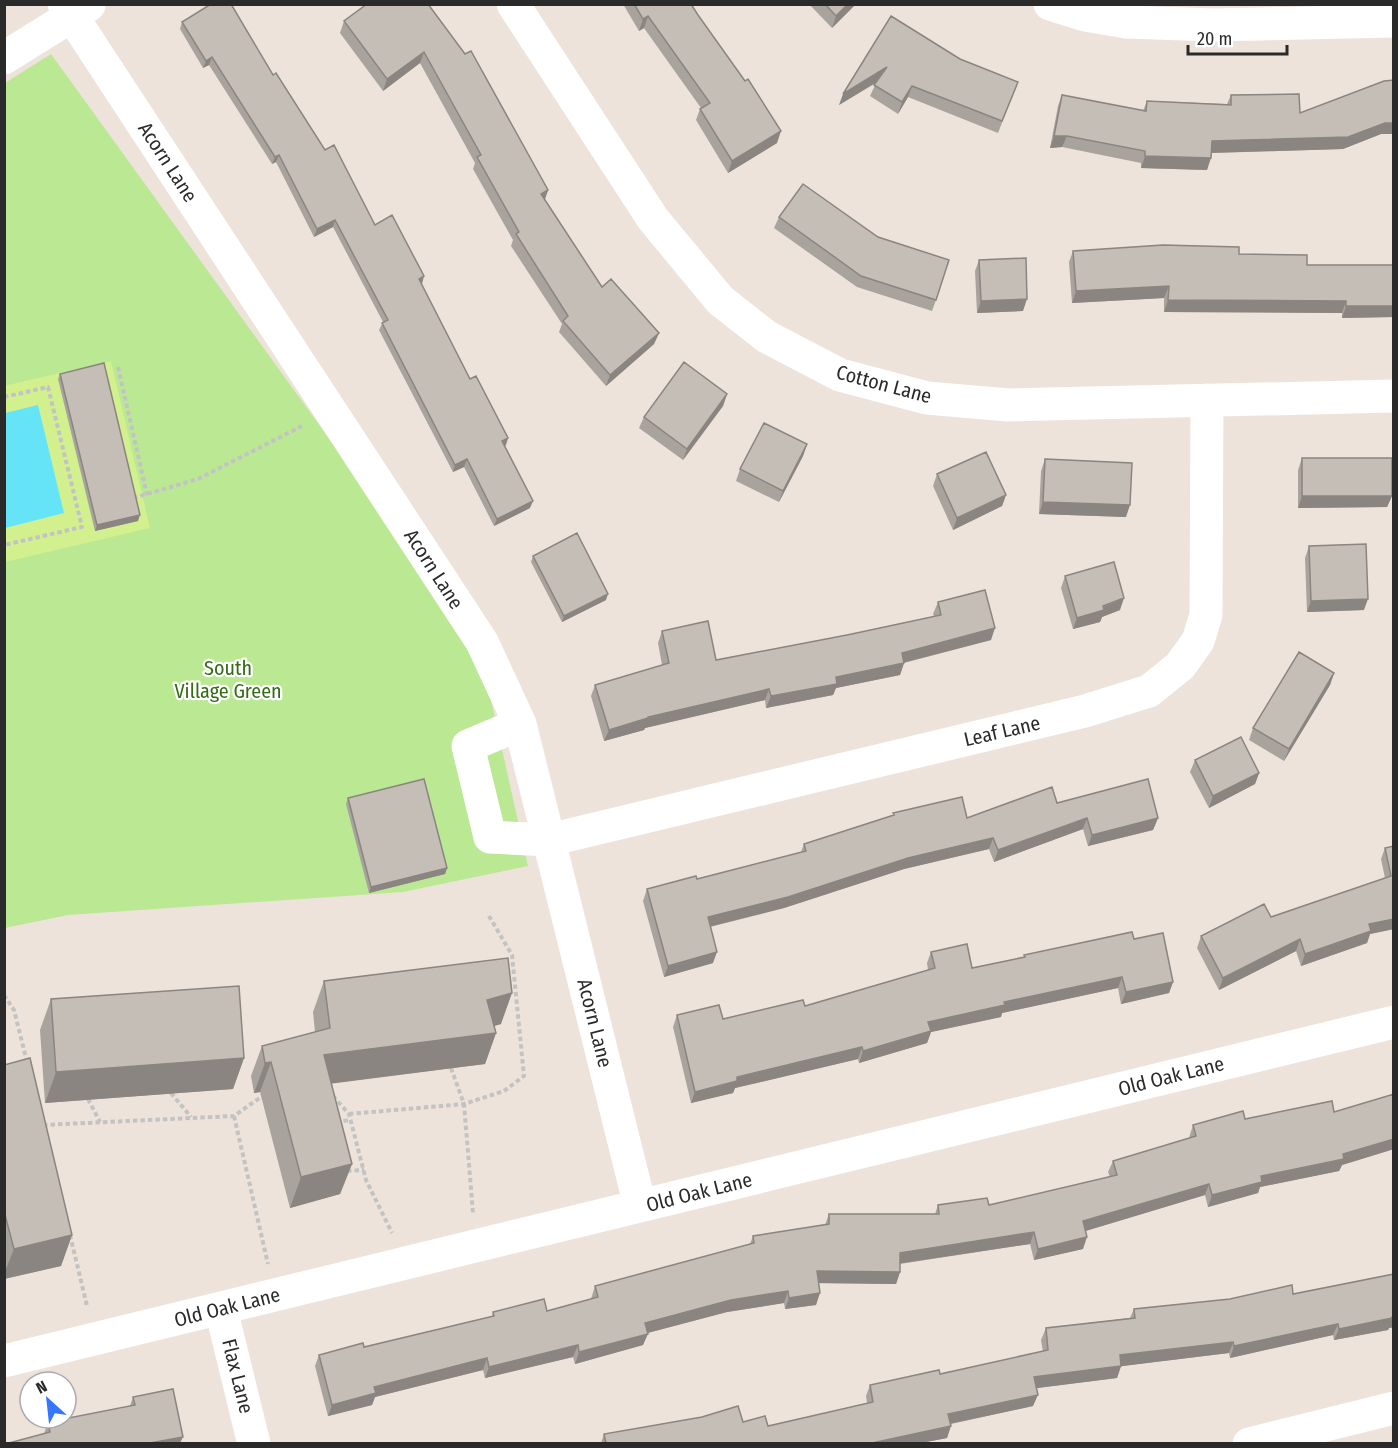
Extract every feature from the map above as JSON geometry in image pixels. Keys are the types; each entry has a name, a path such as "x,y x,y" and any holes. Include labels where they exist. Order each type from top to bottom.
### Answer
{"street":[{"name":"Cotton Lane","path":"513,4 654,219 720,300 767,337 840,375 927,398 1008,405 1394,396"},
{"path":"1050,4 1085,15 1126,22 1214,25 1394,21"},
{"path":"4,58 75,8"},
{"name":"Acorn Lane","path":"75,8 331,411 482,642 520,724 640,1206"},
{"name":"Leaf Lane","path":"520,724 468,746 490,837 549,840 1085,711 1149,691 1180,666 1198,641 1206,615 1207,400"},
{"name":"Old Oak Lane","path":"4,1361 1394,1022"},
{"name":"Flax Lane","path":"221,1309 254,1443"},
{"path":"1249,1443 1394,1408"}],"path":[{"path":"118,367 147,495"},
{"path":"4,398 48,387 82,527 4,545"},
{"path":"133,498 198,479 331,411"},
{"path":"332,1123 349,1117 464,1104 504,1091 524,1076 512,955 489,916"},
{"path":"4,995 14,1010 27,1063"},
{"path":"451,1068 464,1104 475,1246"},
{"path":"329,1092 349,1117 366,1180 406,1263"},
{"path":"171,1093 191,1118"},
{"path":"42,1125 234,1116 261,1097"},
{"path":"88,1099 100,1122"},
{"path":"40,1115 45,1136"},
{"path":"234,1116 275,1295"},
{"path":"345,1171 364,1170"},
{"path":"69,1234 96,1340"},
{"path":"63,1243 72,1244"}],"green space":[{"name":"South Village Green","path":"51,54 479,646 528,866 403,892 68,915 5,928 5,83"},
{"path":"111,361 150,528 5,562 4,386"}],"water":[{"path":"38,405 64,513 5,528 5,413"}],"building":[{"path":"211,4 231,4 273,75 276,73 325,150 334,145 375,225 392,215 424,276 419,279 470,379 476,376 508,438 502,441 533,501 497,519 467,459 455,465 382,323 388,320 335,220 317,229 279,155 275,157 212,57 206,61 182,22"},
{"path":"367,4 428,4 465,54 471,51 548,190 541,194 602,287 611,279 659,333 610,375 563,321 568,316 516,234 519,232 477,157 481,155 424,52 387,79 344,21"},
{"path":"634,4 691,4 745,81 748,79 781,131 732,161 700,109 710,103 648,16 643,19"},
{"path":"825,4 848,4 836,16"},
{"path":"891,16 960,59 1018,82 1002,121 912,86 902,102 874,85 887,67 843,94"},
{"path":"1394,80 1394,123 1385,123 1348,137 1212,141 1211,158 1145,156 1145,151 1067,136 1054,136 1062,95 1146,111 1147,101 1231,105 1231,95 1299,94 1300,113 1384,81"},
{"path":"803,184 878,237 949,260 936,300 861,276 779,217"},
{"path":"1163,245 1239,247 1239,254 1307,255 1307,265 1394,265 1394,306 1346,306 1346,301 1168,300 1169,286 1076,291 1073,251"},
{"path":"1026,258 1027,299 981,301 979,260"},
{"path":"684,362 727,394 687,449 644,417"},
{"path":"104,363 140,515 97,525 60,374"},
{"path":"764,423 807,444 783,491 740,469"},
{"path":"986,452 1006,495 957,518 937,474"},
{"path":"1302,458 1392,458 1392,496 1302,496"},
{"path":"1045,459 1132,463 1130,505 1043,502"},
{"path":"577,533 608,594 564,616 533,556"},
{"path":"1366,544 1368,599 1311,601 1309,546"},
{"path":"1114,562 1124,598 1103,606 1104,610 1077,618 1065,576"},
{"path":"985,590 995,628 902,653 904,663 836,677 837,684 771,696 769,689 648,717 609,730 595,685 669,663 662,631 708,621 716,660 941,615 938,602"},
{"path":"1299,652 1334,673 1289,749 1253,728"},
{"path":"1241,737 1259,773 1213,796 1195,760"},
{"path":"424,779 447,868 371,887 348,798"},
{"path":"1148,779 1158,818 1092,835 1087,818 998,850 993,838 908,858 788,897 708,917 717,952 668,966 647,889 696,876 697,879 806,851 804,844 894,815 893,813 962,797 967,818 1052,787 1057,803"},
{"path":"1394,846 1394,919 1369,924 1371,931 1305,954 1300,939 1223,978 1201,936 1264,904 1271,917 1391,876 1385,848"},
{"path":"1132,932 1134,939 1163,933 1173,982 1126,992 1122,977 1004,1002 1005,1005 928,1022 931,1031 863,1051 862,1047 737,1077 737,1081 695,1092 677,1015 719,1005 723,1019 803,1000 805,1006 935,968 931,952 967,944 972,968"},
{"path":"508,958 512,993 487,1000 496,1033 324,1055 352,1164 301,1177 271,1062 265,1063 262,1046 330,1028 324,981"},
{"path":"239,986 244,1058 56,1072 51,999"},
{"path":"30,1058 72,1235 14,1249 4,1211 4,1065"},
{"path":"1394,1094 1394,1139 1343,1154 1344,1159 1261,1176 1262,1182 1212,1195 1209,1184 1083,1221 1087,1237 1038,1249 1034,1232 900,1253 900,1272 817,1271 820,1293 789,1298 788,1291 731,1300 645,1323 648,1334 579,1352 578,1345 489,1367 487,1358 374,1387 376,1393 332,1405 319,1355 363,1343 364,1347 494,1316 493,1312 544,1299 547,1311 598,1297 595,1286 754,1243 753,1236 829,1224 829,1214 939,1214 938,1205 987,1198 989,1205 1117,1175 1113,1161 1196,1136 1193,1125 1243,1111 1245,1119 1332,1101 1334,1112"},
{"path":"1394,1274 1394,1316 1392,1318 1339,1329 1338,1324 1234,1346 1233,1342 1120,1355 1121,1366 1034,1377 1038,1395 948,1414 951,1426 872,1443 606,1443 604,1434 702,1417 738,1406 743,1422 765,1416 768,1426 873,1402 870,1385 939,1370 940,1374 1048,1350 1046,1328 1135,1318 1134,1309 1230,1299 1292,1285 1293,1294"},
{"path":"173,1389 183,1437 150,1443 9,1443 50,1432 50,1430 78,1430 78,1416 135,1405 133,1397"}]}
